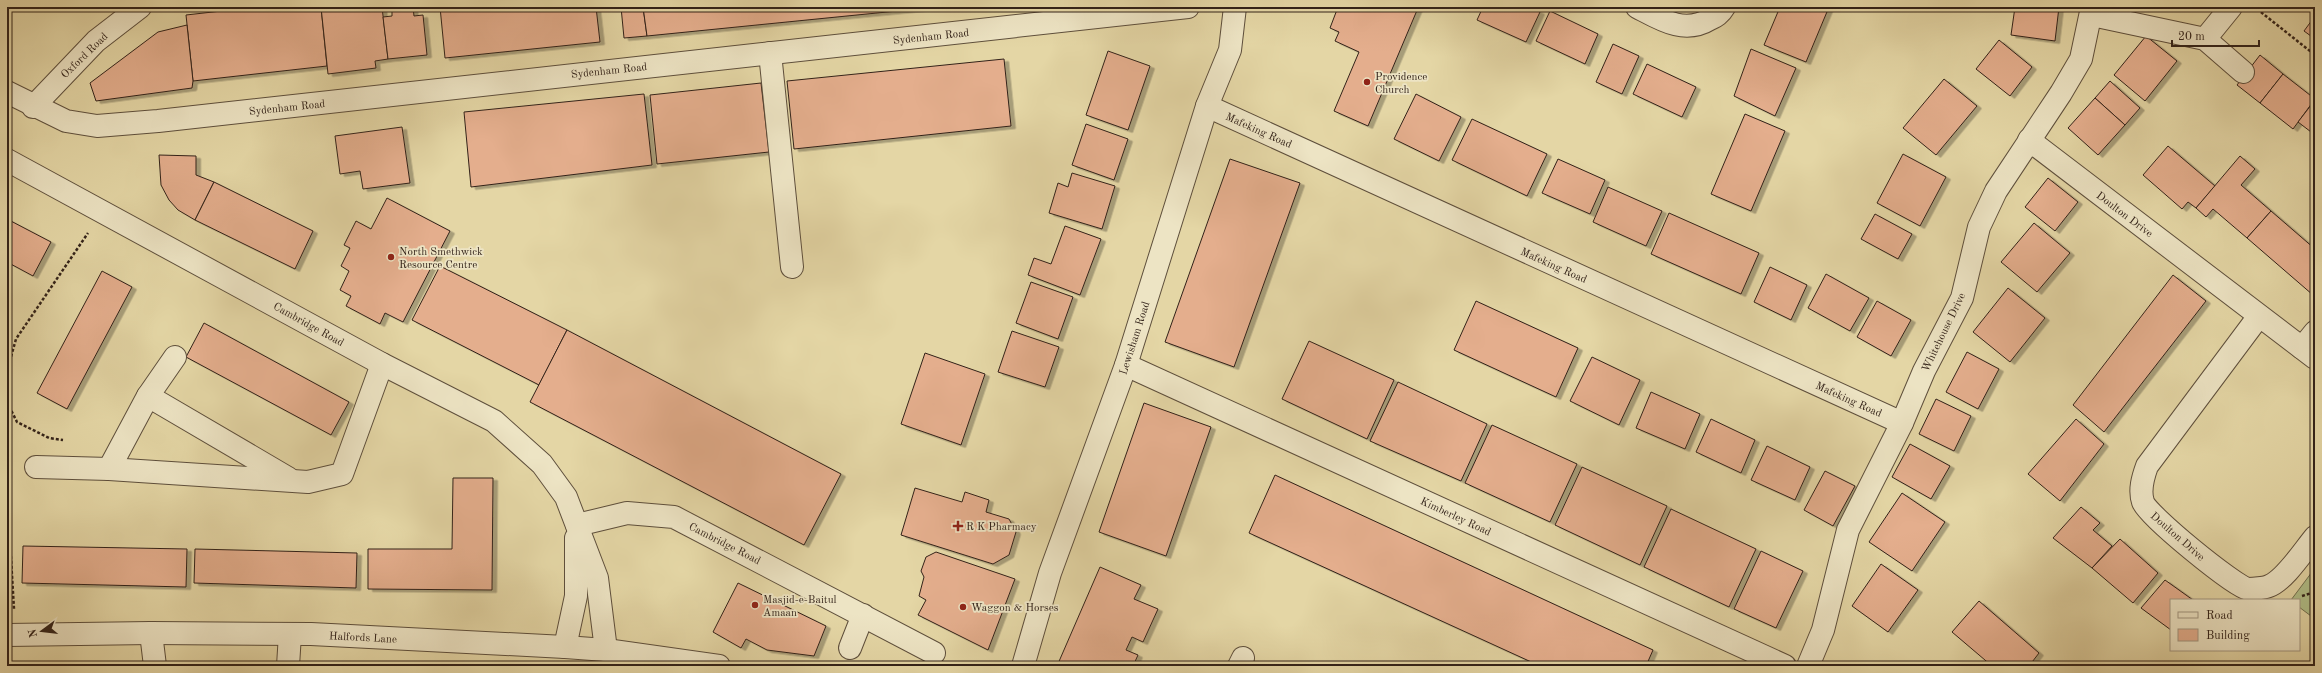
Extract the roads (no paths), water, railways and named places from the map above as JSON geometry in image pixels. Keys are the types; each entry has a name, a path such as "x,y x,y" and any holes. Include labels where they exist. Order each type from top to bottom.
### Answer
{"street":[{"name":"Oxford Road","path":"33,107 96,41 140,7"},
{"name":"Sydenham Road","path":"7,92 33,107 66,121 97,126 158,121 1188,7"},
{"name":"Lewisham Road","path":"1022,666 1050,573 1126,365 1206,106 1230,50 1235,7"},
{"path":"1637,7 1669,24 1687,27 1704,23 1721,13 1724,7"},
{"path":"2205,38 2231,7"},
{"path":"2092,11 2205,38 2243,72"},
{"name":"Whitehouse Drive","path":"1808,666 1823,630 1848,530 1902,423 1924,370 1962,298 1979,227 1996,191 2061,94 2081,59 2092,11"},
{"path":"770,54 792,267"},
{"name":"Mafeking Road","path":"1206,106 1902,423"},
{"name":"Doulton Drive","path":"2029,140 2259,316 2311,346"},
{"name":"Cambridge Road","path":"7,160 103,210 382,364 494,421 542,464 566,497 597,578 606,650"},
{"name":"Doulton Drive","path":"2259,316 2147,466 2142,484 2143,502 2157,520 2229,578 2248,589 2269,586 2281,578 2315,537"},
{"path":"109,469 148,396 175,357"},
{"path":"36,467 109,469 308,482 342,474 382,364"},
{"name":"Kimberley Road","path":"1126,365 1785,666"},
{"path":"148,396 293,481"},
{"name":"Cambridge Road","path":"577,525 627,513 674,517 934,653"},
{"name":"Cambridge Road","path":"565,647 576,596 577,525"},
{"path":"850,648 863,615"},
{"path":"151,633 155,666"},
{"name":"Halfords Lane","path":"11,635 151,633 290,634 606,650 719,666"},
{"path":"288,666 290,634"}],"place":[{"name":"Providence Church","path":"1367,82"},
{"name":"North Smethwick Resource Centre","path":"391,257"},
{"name":"R K Pharmacy","path":"958,526"},
{"name":"Masjid-e-Baitul Amaan","path":"755,605"},
{"name":"Waggon & Horses","path":"963,607"}]}
